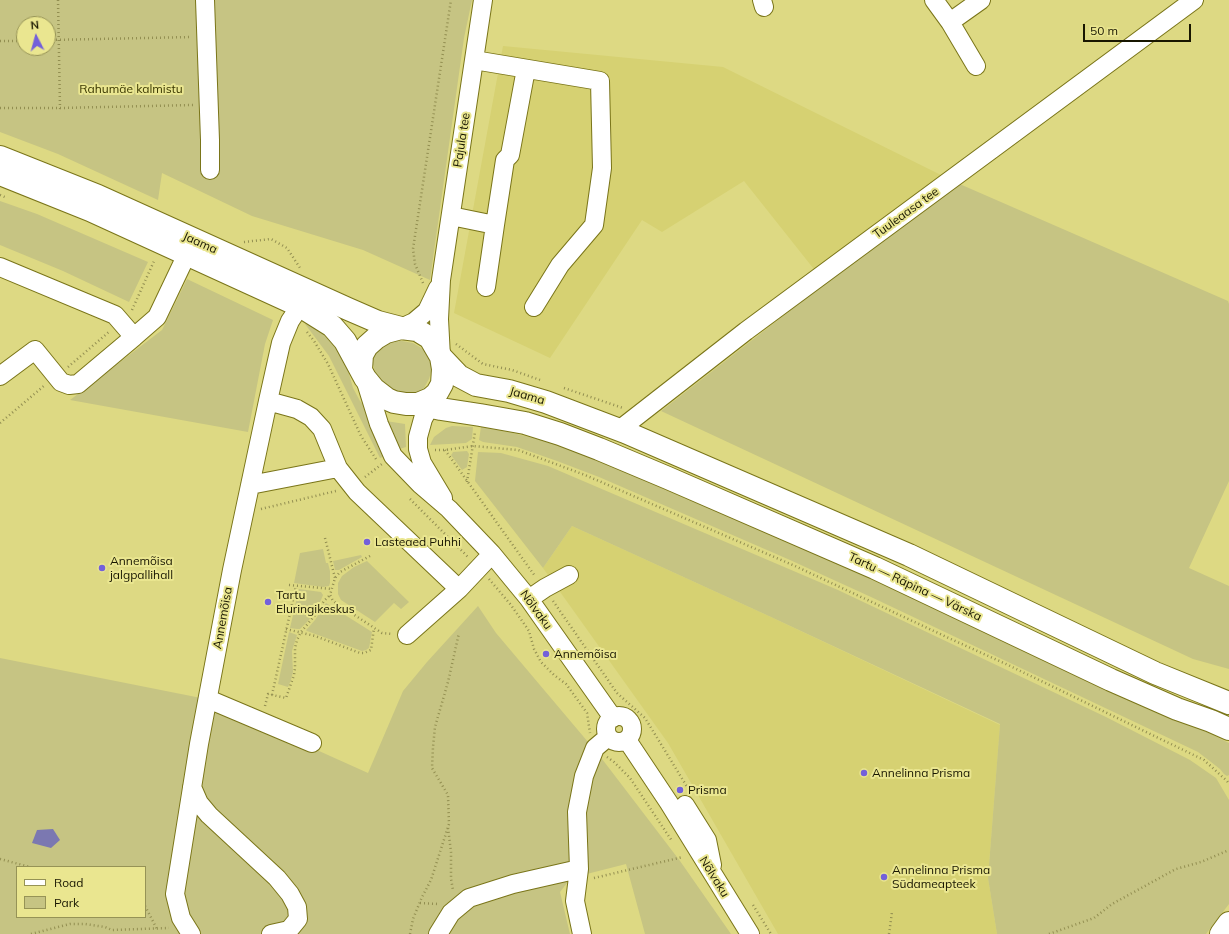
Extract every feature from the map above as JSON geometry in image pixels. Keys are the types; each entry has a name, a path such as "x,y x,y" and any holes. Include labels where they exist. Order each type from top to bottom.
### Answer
{"main road":[{"name":"Jaama","path":"0,157 98,196 378,322 401,328"},
{"name":"Jaama","path":"0,174 90,210 300,306 332,326 345,340 363,373"},
{"path":"401,328 416,330 448,350 443,369 442,384 428,401 406,404 387,399 374,389 363,373 362,355 367,346 386,332 401,328"},
{"name":"Jaama","path":"448,350 459,376 476,385 509,391 546,402 619,430"},
{"name":"Tartu — Räpina — Värska","path":"428,401 525,423 560,434 599,449 876,568 1118,683 1177,709 1229,729"},
{"name":"Tartu — Räpina — Värska","path":"619,430 730,476 909,555 1156,672 1229,703"},
{"path":"1221,934 1229,923"}],"street":[{"path":"205,0 210,170"},
{"name":"Pajula tee","path":"441,280 483,0"},
{"path":"934,0 950,22 976,66"},
{"path":"950,22 981,0"},
{"name":"Tuuleaasa tee","path":"619,430 746,331 1194,0"},
{"path":"474,60 600,81 602,168 594,225 560,266 534,307"},
{"path":"486,287 505,160 510,155 526,69"},
{"path":"451,216 495,225"},
{"path":"0,376 35,350 61,382 69,385 78,384 157,317 187,254"},
{"path":"0,267 115,315 134,337"},
{"path":"401,328 414,322 427,310 441,280"},
{"path":"441,280 439,319 448,350"},
{"name":"Annemõisa","path":"191,931 181,918 175,894 192,787 232,570 281,343 290,321 300,306"},
{"name":"Nõlvaku","path":"363,373 379,424 393,456 421,485 450,509 492,554 529,599 613,718"},
{"name":"Nõlvaku","path":"428,401 418,437 418,449 422,463 450,509"},
{"path":"268,402 297,409 312,417 322,429 338,468 357,492 459,589"},
{"path":"250,486 338,468"},
{"path":"407,635 459,589 492,554"},
{"path":"529,599 544,588 569,575"},
{"path":"516,584 526,613 559,664 591,687"},
{"path":"208,699 312,743"},
{"path":"582,934 575,902 578,876 577,812 584,776 602,742 606,728 610,721 613,718 621,716 630,722 633,729 627,740 622,742 611,740 602,742"},
{"name":"Nõlvaku","path":"627,740 647,768 750,934"},
{"path":"192,787 199,803 209,815 277,878 290,894 297,907 298,919 289,930 271,934"},
{"path":"438,934 452,913 469,898 513,884 578,876"}],"path":[{"path":"58,0 60,108"},
{"path":"424,284 416,264 413,249 451,0"},
{"path":"59,40 206,36"},
{"path":"0,41 16,41"},
{"path":"0,108 209,105"},
{"path":"448,350 483,364 512,370 542,381"},
{"path":"0,423 56,376"},
{"path":"558,386 640,414"},
{"path":"467,483 476,427"},
{"path":"418,449 444,450 473,446 518,450 585,475 795,566 1006,664 1204,760 1228,782"},
{"path":"261,509 353,487 393,456"},
{"path":"325,538 335,578"},
{"path":"262,723 268,694 286,698 295,668 295,648 301,632 330,595 335,578 340,572 370,556"},
{"path":"289,585 332,589"},
{"path":"272,695 296,586"},
{"path":"330,595 333,601 382,633 407,635"},
{"path":"286,629 301,632 364,653 371,650 374,628"},
{"path":"454,897 450,879 448,795 432,768 435,727 448,682 459,633"},
{"path":"587,713 590,735 602,742 614,762 630,778 674,844"},
{"path":"410,934 413,919 431,880 448,826"},
{"path":"1049,934 1094,918 1112,904 1176,869 1201,862 1229,850"},
{"path":"578,876 682,857 687,862"},
{"path":"0,859 26,866"},
{"path":"146,908 157,929"},
{"path":"889,934 892,912"},
{"path":"31,934 70,924 85,924 106,927 112,930 157,929 191,931"}],"shaded area":[{"path":"503,46 723,67 943,176 817,273 744,181 662,232 642,220 550,358 454,313"},
{"path":"572,526 771,617 1000,725 988,878 997,934 778,934 668,743 543,568"},
{"path":"53,829 60,840 51,848 32,843 37,830"}],"green space":[{"name":"Rahumäe kalmistu","path":"0,0 472,0 464,38 430,280 363,250 252,216 162,173 158,200 58,154 0,132"},
{"path":"955,182 1228,301 1229,481 1189,568 1229,586 1229,669 1193,659 661,411"},
{"path":"0,201 37,214 148,262 129,302 63,271 0,245"},
{"path":"187,279 273,320 265,344 248,432 70,400 162,330"},
{"path":"305,324 316,325 325,333 346,363 353,388 360,401 367,409 385,456 380,458 329,356"},
{"path":"397,340 413,343 423,349 428,355 432,369 424,388 412,396 396,396 377,379 371,357 375,346"},
{"path":"386,421 405,424 406,447 396,450"},
{"path":"452,426 473,427 472,439 466,443 430,445 434,437 446,428"},
{"path":"481,427 549,442 605,462 671,492 796,544 1168,717 1205,731 1229,743 1229,775 1227,776 1224,774 1220,769 1198,752 790,560 599,477 517,447 483,442 479,440"},
{"path":"467,451 469,454 467,467 462,470 451,455 453,452"},
{"path":"478,452 501,453 548,466 838,590 1106,717 1190,760 1216,778 1229,800 1229,904 1206,934 997,934 988,878 1000,724 572,526 543,568 475,481"},
{"path":"323,549 326,563 328,563 330,571 329,586 323,587 294,583 300,553"},
{"path":"361,555 362,557 339,570 335,570 333,561"},
{"path":"367,561 409,602 401,609 394,603 375,622 341,600 338,594 338,583 342,576 354,567"},
{"path":"299,589 321,592 323,595 309,620 300,629 297,629 290,628"},
{"path":"326,603 372,632 369,648 362,651 306,630 315,620"},
{"path":"478,606 496,633 599,755 680,861 731,934 645,934 626,864 571,878 560,892 570,934 0,934 0,658 201,698 368,773 403,691"},
{"path":"289,632 297,635 292,651 293,672 288,687 278,684"}],"place":[{"name":"Lasteaed Puhhi","path":"367,542"},
{"name":"Annemõisa jalgpallihall","path":"102,568"},
{"name":"Tartu Eluringikeskus","path":"268,602"},
{"name":"Annemõisa","path":"546,654"},
{"name":"Annelinna Prisma","path":"864,773"},
{"name":"Prisma","path":"680,790"},
{"name":"Annelinna Prisma Südameapteek","path":"884,877"}]}
